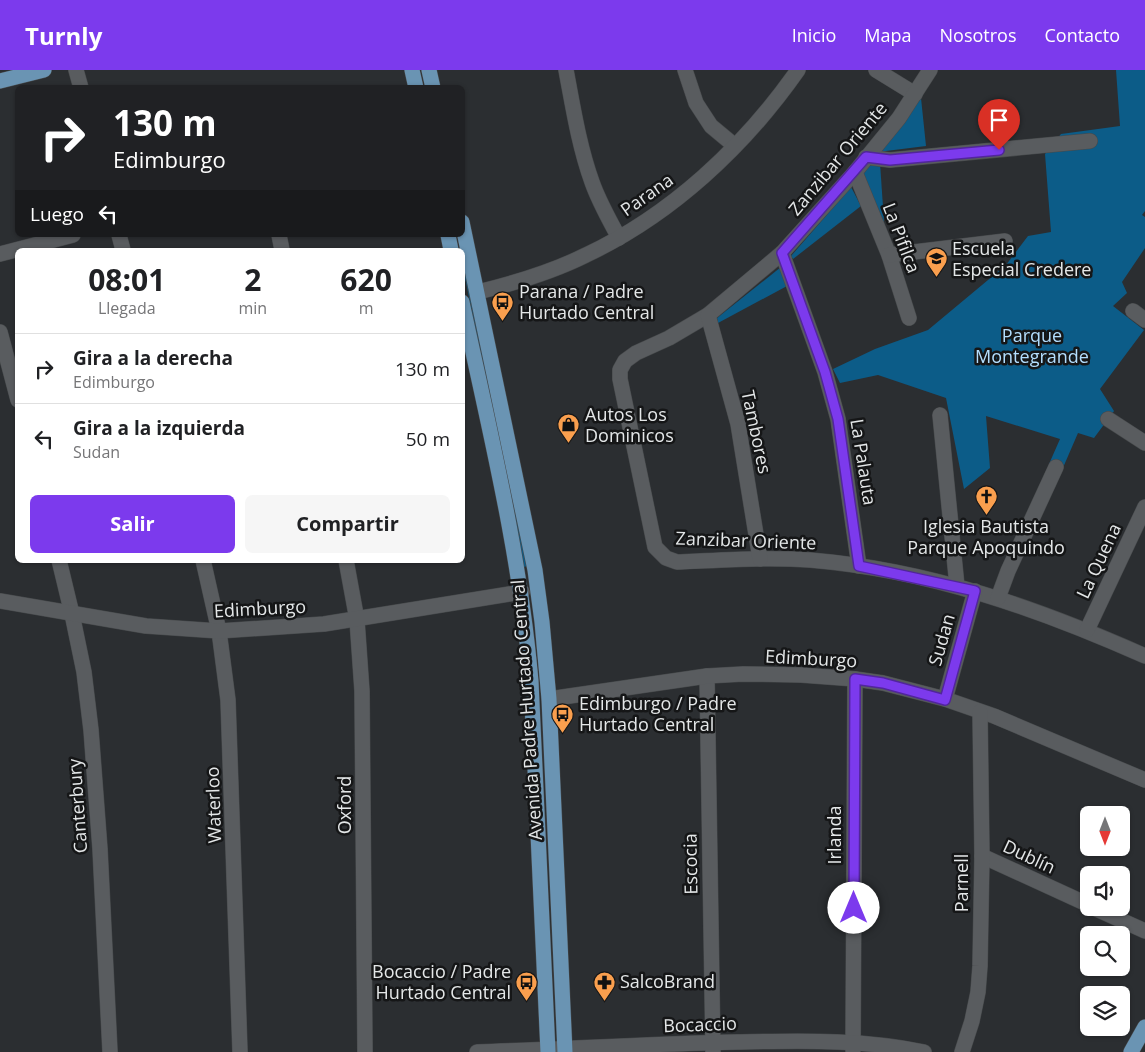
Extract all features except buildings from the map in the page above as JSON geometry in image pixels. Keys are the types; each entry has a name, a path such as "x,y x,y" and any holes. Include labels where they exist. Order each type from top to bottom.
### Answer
{"main road":[{"path":"0,80 44,70"},
{"path":"412,70 415,85"},
{"path":"429,70 432,85"},
{"name":"Avenida Padre Hurtado Central","path":"465,235 535,570 542,622 548,699 565,1050"},
{"name":"Avenida Padre Hurtado Central","path":"465,316 522,592 531,681 548,1051"},
{"path":"1132,1052 1145,1027"}],"street":[{"path":"76,70 80,85"},
{"path":"566,70 580,140 591,180 619,238"},
{"path":"686,70 696,103 711,126 735,146"},
{"name":"Parana","path":"478,292 526,279 586,255 619,238 684,193 735,146 772,105 798,70"},
{"path":"876,70 915,94"},
{"name":"Zanzibar Oriente","path":"930,70 899,118 855,172 782,253 708,315 669,338 636,353 625,361 620,370 620,379 656,547 666,558 677,562 760,559 809,560 859,566 957,586 998,598 1087,630 1145,656"},
{"path":"866,157 890,160 1090,141"},
{"name":"La Pifilca","path":"855,172 889,255 909,318"},
{"path":"23,248 65,237"},
{"path":"889,255 1006,241"},
{"path":"0,254 15,250"},
{"name":"La Palauta","path":"782,253 825,372 838,419 859,566"},
{"name":"Tambores","path":"708,315 738,424 760,559"},
{"path":"0,332 15,389"},
{"path":"940,414 957,586"},
{"path":"1108,419 1145,443"},
{"path":"998,598 1008,571 1056,467"},
{"name":"La Quena","path":"1087,630 1145,507"},
{"name":"Canterbury","path":"60,563 84,672 91,730 100,850 110,1052"},
{"name":"Waterloo","path":"205,563 226,672 230,727 240,1052"},
{"name":"Oxford","path":"347,563 357,620 363,720 365,1052"},
{"name":"Sudan","path":"945,700 975,591"},
{"name":"Edimburgo","path":"0,601 146,626 219,631 292,628 357,620 522,592"},
{"name":"Edimburgo","path":"548,699 707,676 801,674 855,679 883,683 980,712 1074,748 1145,780"},
{"name":"Escocia","path":"707,676 713,1047"},
{"name":"Irlanda","path":"853,1047 855,679"},
{"name":"Parnell","path":"962,1052 972,1021 978,992 980,966 982,856 980,712"},
{"name":"Dublín","path":"982,856 1080,901"},
{"path":"1112,916 1145,931"},
{"name":"Bocaccio","path":"476,1052 713,1047 853,1047 924,1052"}],"green space":[{"name":"Parque Montegrande","path":"1116,70 1145,70 1145,211 1142,215 1145,217 1145,248 1122,282 1127,293 1113,306 1144,330 1100,389 1114,411 1094,438 1078,433 1062,470 1049,464 1060,439 986,416 990,468 964,489 946,398 878,375 840,383 833,369 875,349 928,330 1006,265 1028,236 1051,232 1045,154 1061,134 1120,126"},
{"path":"921,98 926,146 878,152"},
{"path":"880,163 885,236 860,170 867,164"},
{"path":"851,187 861,206 793,259 791,256"},
{"path":"781,267 787,286 718,323 717,318"},
{"path":"465,270 527,566 524,567 465,278"}],"place":[{"name":"Escuela Especial Credere","path":"936,278"},
{"name":"Parana / Padre Hurtado Central","path":"503,321"},
{"name":"Autos Los Dominicos","path":"569,444"},
{"name":"Iglesia Bautista Parque Apoquindo","path":"986,516"},
{"name":"Edimburgo / Padre Hurtado Central","path":"563,733"},
{"name":"Bocaccio / Padre Hurtado Central","path":"527,1001"},
{"name":"SalcoBrand","path":"604,1001"}],"route":[{"path":"854,908 855,679 883,683 945,700 975,591 859,566 838,419 825,372 782,253 855,172 866,157 890,160 999,150"}]}
